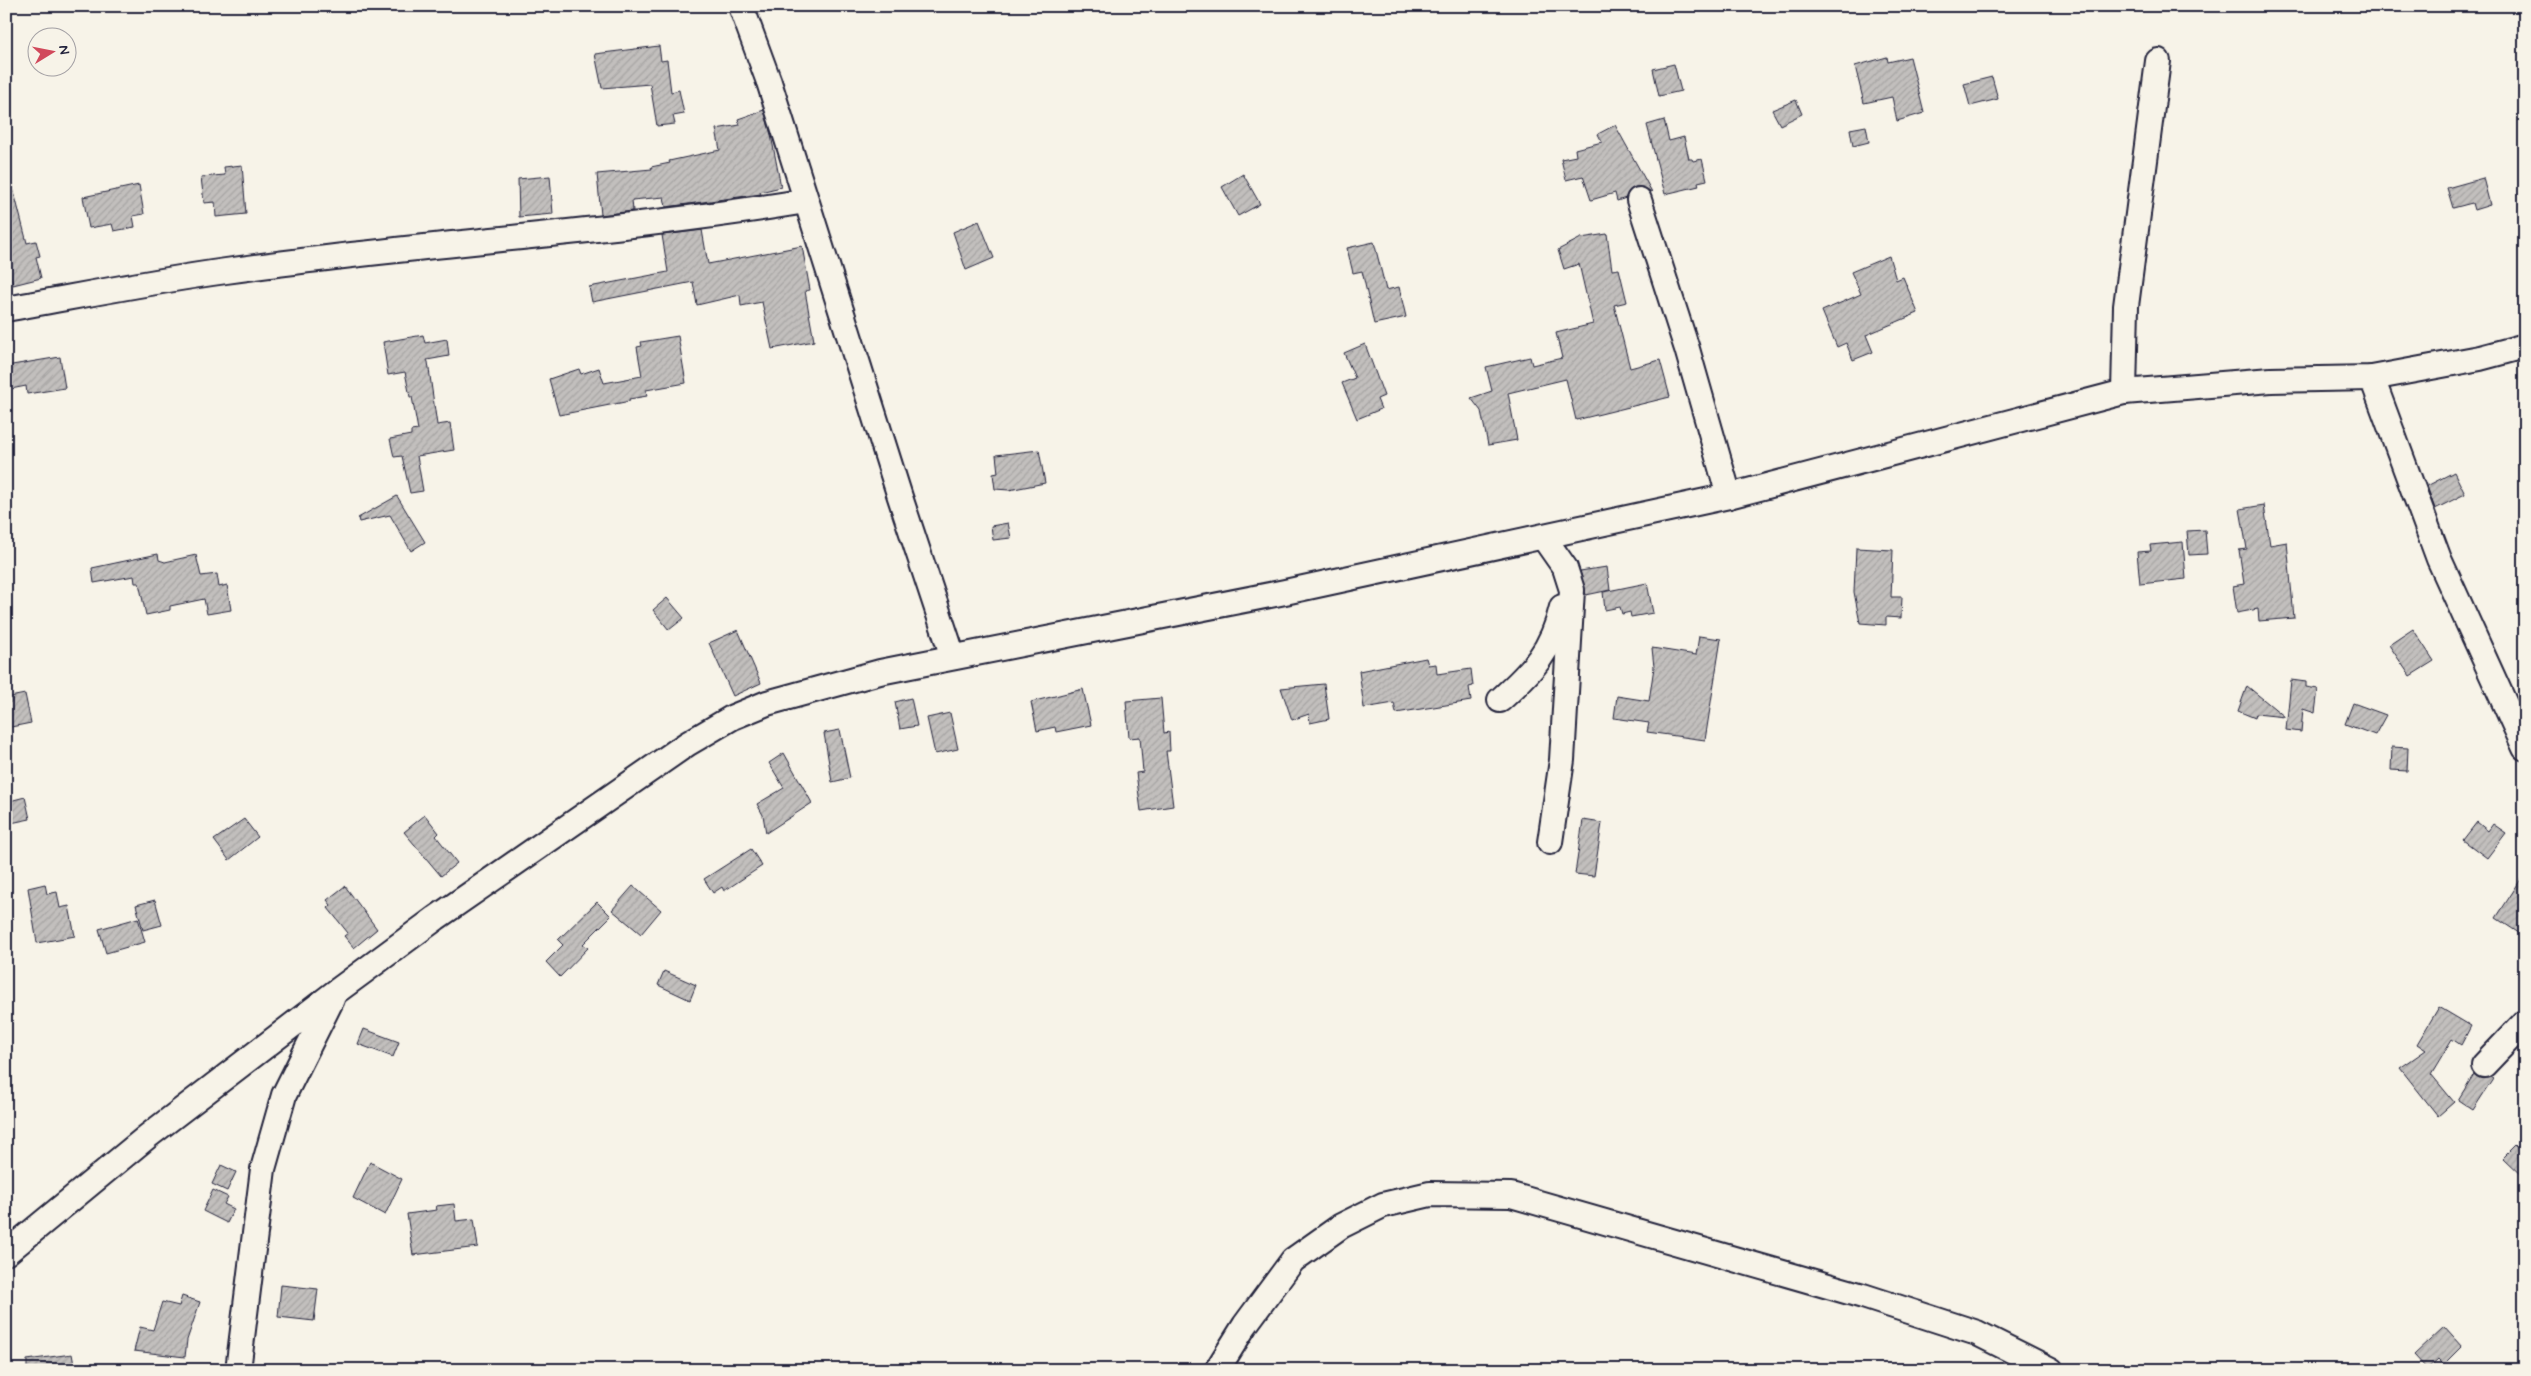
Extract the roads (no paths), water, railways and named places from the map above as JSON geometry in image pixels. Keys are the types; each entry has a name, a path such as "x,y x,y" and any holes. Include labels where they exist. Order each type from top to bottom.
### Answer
{"street":[{"path":"741,6 769,82 900,497 953,657"},
{"path":"2124,392 2126,306 2158,61"},
{"path":"1639,200 1686,349 1729,496"},
{"path":"6,309 225,271 374,253 604,230 806,201"},
{"path":"6,1253 148,1136 337,991 687,744 733,717 767,703 818,687 953,657 1544,538 1729,496 2124,392 2271,380 2372,378 2480,358 2525,346"},
{"path":"2372,378 2439,559 2525,748"},
{"path":"1544,538 1565,568 1572,590 1562,760 1550,842"},
{"path":"1500,700 1533,670 1550,642 1560,618 1566,592 1565,568"},
{"path":"238,1370 257,1207 263,1169 272,1133 284,1095 337,991"},
{"path":"2484,1065 2525,1022"},
{"path":"1218,1370 1245,1326 1293,1260 1341,1226 1383,1205 1430,1194 1512,1195 1863,1296 1977,1333 2051,1370"}]}
